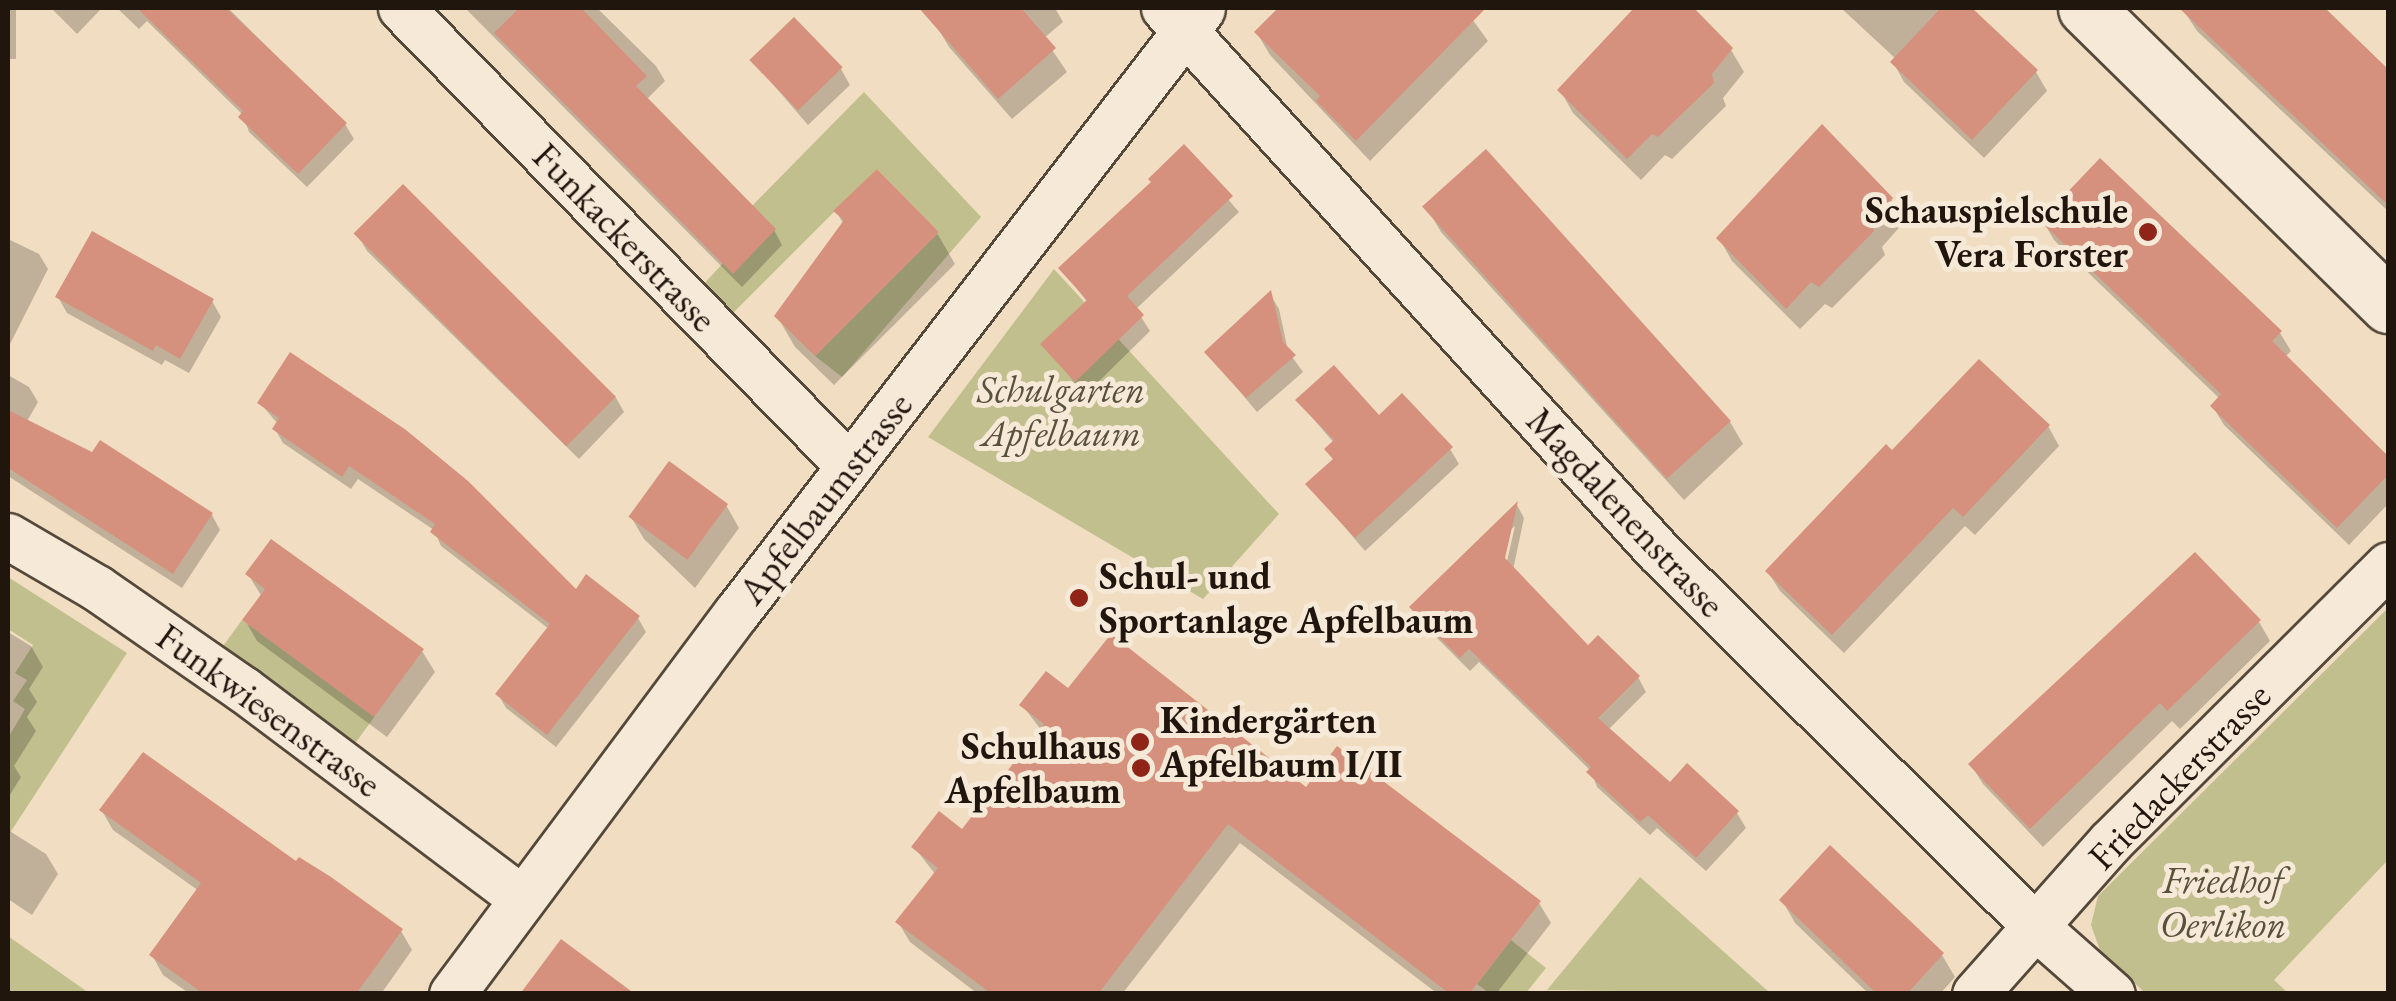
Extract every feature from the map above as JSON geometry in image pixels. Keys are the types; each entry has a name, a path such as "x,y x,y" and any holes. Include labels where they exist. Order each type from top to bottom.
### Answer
{"street":[{"name":"Funkackerstrasse","path":"400,8 850,466"},
{"path":"2086,8 2388,305"},
{"name":"Apfelbaumstrasse","path":"452,994 850,466 1183,15"},
{"name":"Magdalenenstrasse","path":"1183,15 1658,551 2036,927 2112,994"},
{"name":"Funkwiesenstrasse","path":"8,536 97,588 243,689 521,898"},
{"name":"Friedackerstrasse","path":"1975,994 2111,842 2388,565"}],"green space":[{"path":"864,92 981,217 842,377 815,356 939,232 877,169 729,317 700,288 726,260 751,207"},
{"name":"Schulgarten Apfelbaum","path":"1054,269 1279,514 1203,599 928,437"},
{"path":"8,577 127,653 8,836 8,738 25,709 13,701 27,680 15,673 33,645 8,629"},
{"name":"Friedhof Oerlikon","path":"2388,608 2388,860 2274,980 2288,993 2145,993 2100,950 2091,925 2098,896"},
{"path":"242,620 375,716 354,745 221,648"},
{"path":"1640,877 1770,993 1547,990"},
{"path":"8,936 89,993 8,993"},
{"path":"1511,940 1546,968 1526,993 1489,993 1477,984"}],"building":[{"path":"137,8 226,8 347,123 298,174 238,117 243,111"},
{"path":"519,8 581,8 647,76 636,86 776,229 733,274 494,33"},
{"path":"919,8 1021,8 1056,48 998,99"},
{"path":"1278,8 1486,8 1356,141 1316,101 1320,96 1254,32"},
{"path":"1634,8 1694,8 1733,48 1712,74 1714,83 1658,137 1652,134 1627,159 1557,90"},
{"path":"1941,8 1972,8 2038,70 1972,140 1890,62"},
{"path":"2179,8 2325,8 2388,69 2388,205"},
{"path":"794,17 843,67 798,110 749,60"},
{"path":"1822,124 1893,198 1871,224 1874,231 1819,287 1811,282 1786,309 1716,238"},
{"path":"1184,144 1233,196 1127,296 1144,315 1075,382 1040,344 1087,300 1058,268 1151,182 1148,179"},
{"path":"1486,149 1731,421 1667,479 1422,207"},
{"path":"2100,158 2282,331 2272,341 2388,456 2388,475 2337,528 2210,406 2221,394 2040,221"},
{"path":"877,169 939,232 815,356 774,316 844,220 833,211"},
{"path":"403,184 616,397 566,446 354,233"},
{"path":"92,231 214,299 180,359 156,345 153,351 55,297"},
{"path":"1271,290 1283,342 1296,355 1246,398 1204,352"},
{"path":"290,352 406,430 468,481 576,589 586,574 640,616 547,735 495,694 550,624 430,532 435,524 349,466 342,477 272,429 279,418 257,403"},
{"path":"1979,359 2050,425 1963,517 1953,508 1832,635 1765,571 1886,444 1892,450"},
{"path":"1334,365 1379,415 1402,393 1453,447 1355,538 1305,484 1333,459 1324,449 1334,440 1295,400"},
{"path":"8,410 92,452 100,440 213,513 173,574 8,468"},
{"path":"669,461 728,504 688,560 628,517"},
{"path":"1518,501 1505,558 1588,645 1598,635 1640,676 1598,718 1670,782 1687,763 1739,811 1696,858 1648,815 1640,822 1586,772 1591,767 1469,649 1460,658 1409,607"},
{"path":"271,539 424,649 374,717 242,620 265,589 245,574"},
{"path":"2195,552 2261,620 2167,711 2160,703 2030,829 1968,764"},
{"path":"1111,634 1306,787 1337,746 1541,901 1469,994 1450,994 1228,824 1098,994 992,994 895,922 938,868 911,847 939,811 962,829 1044,724 1019,705 1046,671 1068,688"},
{"path":"143,752 296,861 299,857 331,877 403,929 356,994 204,994 149,955 201,883 99,810"},
{"path":"1830,845 1944,953 1907,994 1877,994 1779,900"},
{"path":"561,939 635,994 520,994"}],"place":[{"name":"Schauspielschule Vera Forster","path":"2148,232"},
{"name":"Schul- und Sportanlage Apfelbaum","path":"1079,598"},
{"name":"Kindergärten Apfelbaum I/II","path":"1140,742"},
{"name":"Schulhaus Apfelbaum","path":"1141,768"}]}
